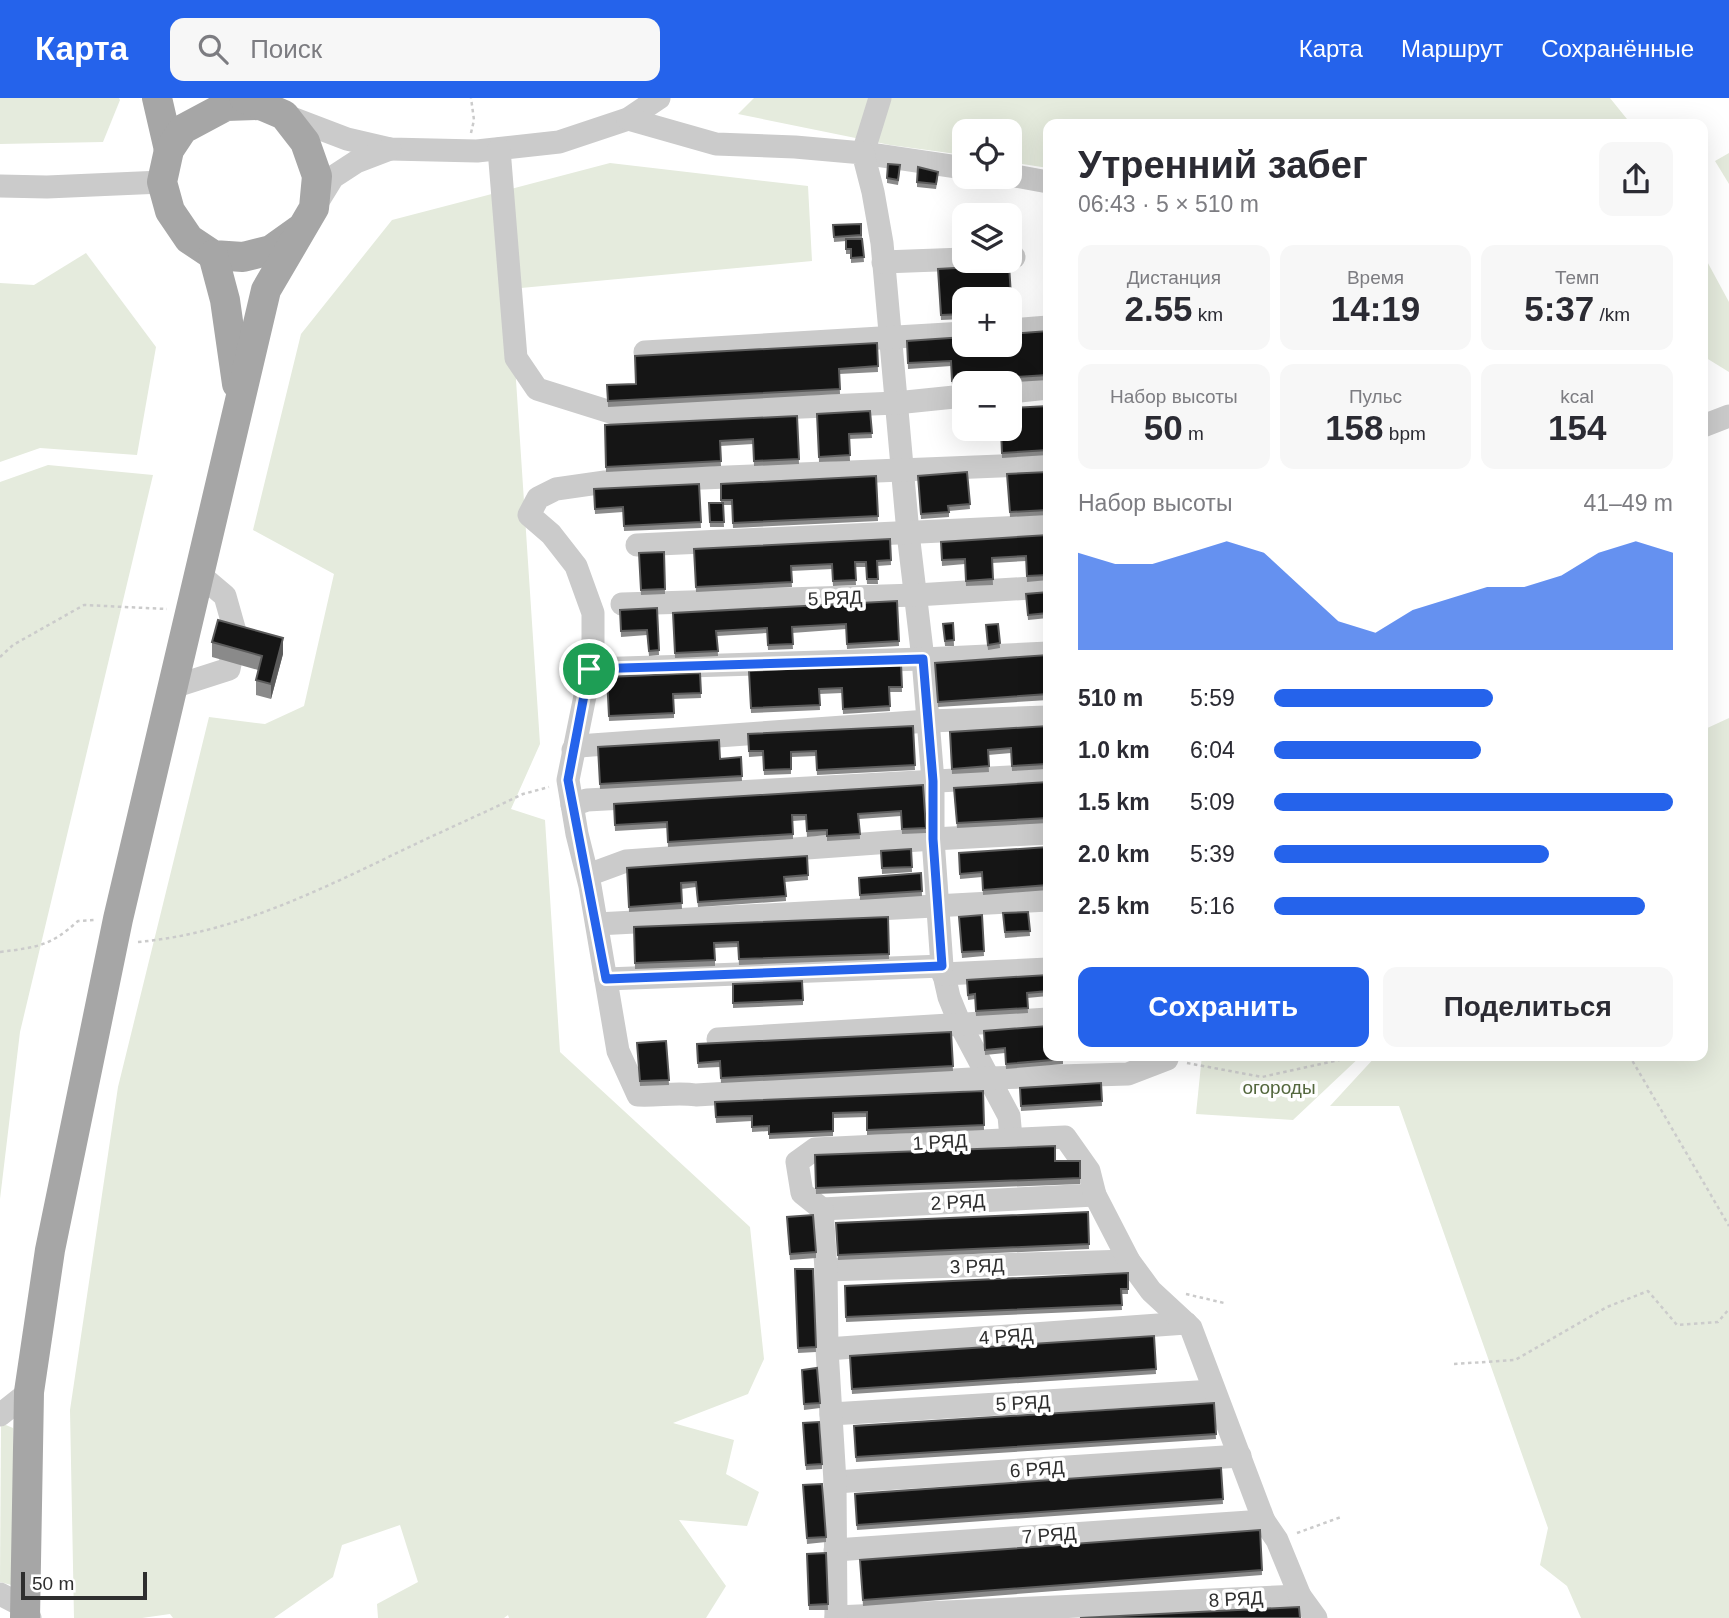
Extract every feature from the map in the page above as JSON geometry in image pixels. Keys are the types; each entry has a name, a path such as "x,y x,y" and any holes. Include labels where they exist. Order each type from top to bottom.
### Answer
{"main road":[{"path":"157,98 169,150"},
{"path":"20,1609 29,1392 50,1250 117,927 266,290 308,218 317,176 305,142 263,106 226,106 183,129 169,150 162,182 170,211 189,239 213,255 243,257 271,250 308,218"},
{"path":"213,255 225,300 239,401"}],"street":[{"path":"263,106 347,139 390,149 467,151 559,142 628,118 659,98"},
{"path":"880,98 863,153 878,213 908,533 923,659 933,781 933,839 943,970 949,997 960,1024 1009,1116 1011,1138"},
{"path":"628,118 716,144 863,153 952,166"},
{"path":"308,218 333,177 356,162 390,149"},
{"path":"499,149 516,358 537,389 620,415 896,403 952,397"},
{"path":"1022,177 1043,181"},
{"path":"0,186 47,187 162,182"},
{"path":"883,262 952,259"},
{"path":"1022,329 1043,327"},
{"path":"645,352 952,334"},
{"path":"1022,391 1043,389"},
{"path":"1708,424 1729,416"},
{"path":"1043,464 605,482 556,489 538,498 529,515 551,534 576,566 593,614 593,645 568,780 577,834 588,875 618,1051 639,1095 666,1096 677,1092 696,1095 988,1078 1128,1074 1158,1061"},
{"path":"636,545 1043,526"},
{"path":"173,687 229,669 236,635 225,596 199,574"},
{"name":"5 РЯД","path":"622,604 916,596 1043,587"},
{"path":"589,669 1043,653"},
{"path":"573,750 592,745 928,721 1043,717"},
{"path":"572,805 587,800 1043,775"},
{"path":"588,875 626,861 1043,833"},
{"path":"597,924 1043,900"},
{"path":"606,979 1043,969"},
{"path":"718,1039 1043,1019"},
{"name":"1 РЯД","path":"822,1209 802,1193 797,1162 815,1149 1011,1138 1065,1137 1089,1171 1095,1195"},
{"path":"1095,1195 1129,1261 1151,1291 1191,1328 1264,1521 1277,1540 1300,1596 1315,1618"},
{"name":"2 РЯД","path":"822,1209 1095,1195"},
{"path":"822,1209 835,1482 836,1617"},
{"name":"3 РЯД","path":"826,1270 1129,1261"},
{"name":"4 РЯД","path":"827,1349 1186,1323"},
{"name":"5 РЯД","path":"831,1414 1214,1391"},
{"path":"0,1415 29,1392"},
{"name":"6 РЯД","path":"835,1482 1240,1456"},
{"name":"7 РЯД","path":"835,1550 1264,1521"},
{"name":"8 РЯД","path":"836,1617 1300,1596"}],"path":[{"path":"467,151 474,120 471,98"},
{"path":"0,657 13,645 84,605 190,610"},
{"path":"0,952 39,947 59,938 78,921 117,927 135,942 172,939 246,920 365,870 523,794 568,780"},
{"path":"1186,1061 1262,1077 1335,1061"},
{"path":"1633,1061 1729,1226"},
{"path":"1151,1291 1191,1295 1224,1303"},
{"path":"1454,1364 1515,1360 1607,1307 1648,1291 1677,1325 1718,1322 1729,1309"},
{"path":"1277,1540 1340,1517"}],"green space":[{"path":"0,98 120,100 103,142 0,144"},
{"path":"754,98 1610,98 1627,119 1043,119 1043,167 1022,164 1022,119 952,119 952,153 890,145 738,114"},
{"path":"1729,153 1729,184 1715,161"},
{"path":"610,163 808,186 812,261 510,289 540,744 511,809 545,820 560,1052 750,1227 764,1359 748,1394 673,1423 734,1440 726,1474 759,1492 747,1526 679,1520 726,1586 706,1618 509,1618 508,1615 504,1618 378,1618 377,1604 418,1582 400,1525 342,1545 333,1577 274,1618 173,1618 170,1614 142,1618 74,1618 70,1410 118,1087 209,717 265,724 304,706 334,574 253,530 301,334 392,220"},
{"path":"86,253 156,347 137,455 40,448 0,462 0,283 34,285"},
{"path":"1708,263 1729,302 1729,372 1708,359"},
{"path":"48,465 153,475 20,1032 0,1199 0,482"},
{"path":"1729,718 1729,1618 1581,1618 1567,1586 1540,1565 1548,1528 1399,1106 1330,1106 1371,1061 1708,1061 1708,728"},
{"name":"огороды","path":"1201,1061 1356,1061 1293,1120 1196,1114"},
{"path":"1,1423 13,1428 15,1586 0,1582"}],"building":[{"path":"888,164 900,165 898,180 887,178"},
{"path":"918,167 938,172 936,184 917,182"},
{"path":"861,224 861,235 834,237 833,225"},
{"path":"846,239 862,239 864,257 851,258 851,249 846,249"},
{"path":"952,268 952,273 1010,273 1010,287 952,287 952,315 941,315 938,269"},
{"path":"1043,331 1043,375 1022,377 1022,371 952,371 952,381 951,361 908,363 907,341 952,338 952,357 1022,357 1022,333"},
{"path":"877,343 878,366 839,369 840,389 608,401 607,385 636,384 635,356"},
{"path":"1043,406 1043,450 1002,453 1001,441 1022,441 1022,407"},
{"path":"870,411 872,433 849,434 850,455 819,457 817,414"},
{"path":"797,416 799,459 754,461 753,439 720,441 721,461 606,467 605,425"},
{"path":"967,472 970,504 948,506 949,512 921,514 918,476"},
{"path":"1043,472 1043,510 1010,512 1007,474"},
{"path":"876,476 878,516 733,523 732,500 721,500 721,484"},
{"path":"699,484 701,522 624,526 623,507 595,509 594,489"},
{"path":"709,503 723,503 724,522 710,522"},
{"path":"1043,535 1043,575 1027,576 1026,556 992,558 993,579 966,581 965,559 942,560 941,542"},
{"path":"890,539 891,560 877,561 878,579 867,579 866,562 855,562 856,580 833,581 832,564 791,566 792,582 696,587 694,549"},
{"path":"664,552 665,589 641,590 639,553"},
{"path":"1043,592 1043,614 1028,615 1026,594"},
{"path":"897,601 899,641 847,644 846,624 792,627 793,644 768,645 767,628 716,631 718,651 675,653 673,613"},
{"path":"657,608 659,650 649,651 647,630 621,631 620,610"},
{"path":"218,620 283,638 271,684 256,680 262,656 212,642"},
{"path":"953,623 954,640 945,641 943,624"},
{"path":"998,624 1000,643 988,645 986,625"},
{"path":"1043,655 1043,694 938,702 935,663"},
{"path":"901,663 902,687 889,687 890,706 843,709 842,688 819,689 820,705 751,708 749,671"},
{"path":"700,673 701,693 673,694 674,713 609,716 607,677"},
{"path":"913,726 915,765 817,770 816,751 791,752 791,769 764,770 763,751 749,751 748,734"},
{"path":"1043,726 1043,764 1012,766 1011,748 988,750 989,766 952,769 950,732"},
{"path":"719,740 720,759 741,757 742,776 600,784 598,747"},
{"path":"1043,782 1043,818 957,823 954,788"},
{"path":"923,785 926,828 902,829 901,811 858,814 860,834 827,836 827,830 807,831 806,815 792,815 793,834 668,842 667,822 615,825 614,804"},
{"path":"1043,847 1043,885 983,890 982,872 960,874 959,853"},
{"path":"911,849 912,867 882,868 881,851"},
{"path":"807,856 808,875 784,877 786,896 698,902 696,882 681,883 682,903 629,907 627,868"},
{"path":"921,873 922,891 860,895 859,878"},
{"path":"1028,912 1030,931 1005,932 1003,913"},
{"path":"982,915 984,951 962,952 959,917"},
{"path":"888,917 889,954 739,959 738,942 714,943 715,960 635,963 634,927"},
{"path":"1043,975 1043,991 1027,993 1028,1008 976,1011 975,994 968,995 967,980"},
{"path":"802,981 803,1000 733,1003 733,984"},
{"path":"1043,1026 1043,1061 1006,1064 1005,1048 985,1050 984,1031"},
{"path":"951,1032 953,1066 721,1078 720,1061 698,1063 697,1044"},
{"path":"666,1041 669,1080 640,1081 637,1043"},
{"path":"1101,1083 1102,1101 1021,1106 1020,1088"},
{"path":"983,1091 984,1125 867,1130 867,1112 833,1113 833,1131 769,1134 769,1126 752,1127 752,1116 716,1117 715,1102"},
{"path":"1055,1146 1055,1161 1080,1161 1080,1178 816,1188 815,1155"},
{"path":"1088,1212 1089,1244 838,1255 836,1223"},
{"path":"813,1215 816,1252 790,1254 787,1217"},
{"path":"795,1269 813,1269 816,1347 798,1348"},
{"path":"1128,1273 1128,1289 1121,1289 1122,1305 846,1317 845,1286"},
{"path":"1154,1336 1156,1369 852,1389 850,1356"},
{"path":"817,1368 820,1403 804,1404 802,1370"},
{"path":"1214,1403 1216,1434 856,1457 854,1426"},
{"path":"819,1422 822,1464 806,1465 803,1423"},
{"path":"1221,1468 1223,1499 857,1525 855,1494"},
{"path":"822,1484 826,1537 807,1538 803,1485"},
{"path":"1260,1530 1262,1570 863,1600 860,1560"},
{"path":"826,1553 828,1604 809,1605 807,1554"},
{"path":"1299,1607 1300,1618 1080,1618"}],"route":[{"path":"923,659 933,781 933,839 942,966 606,979 568,780 589,669 923,659"}]}
